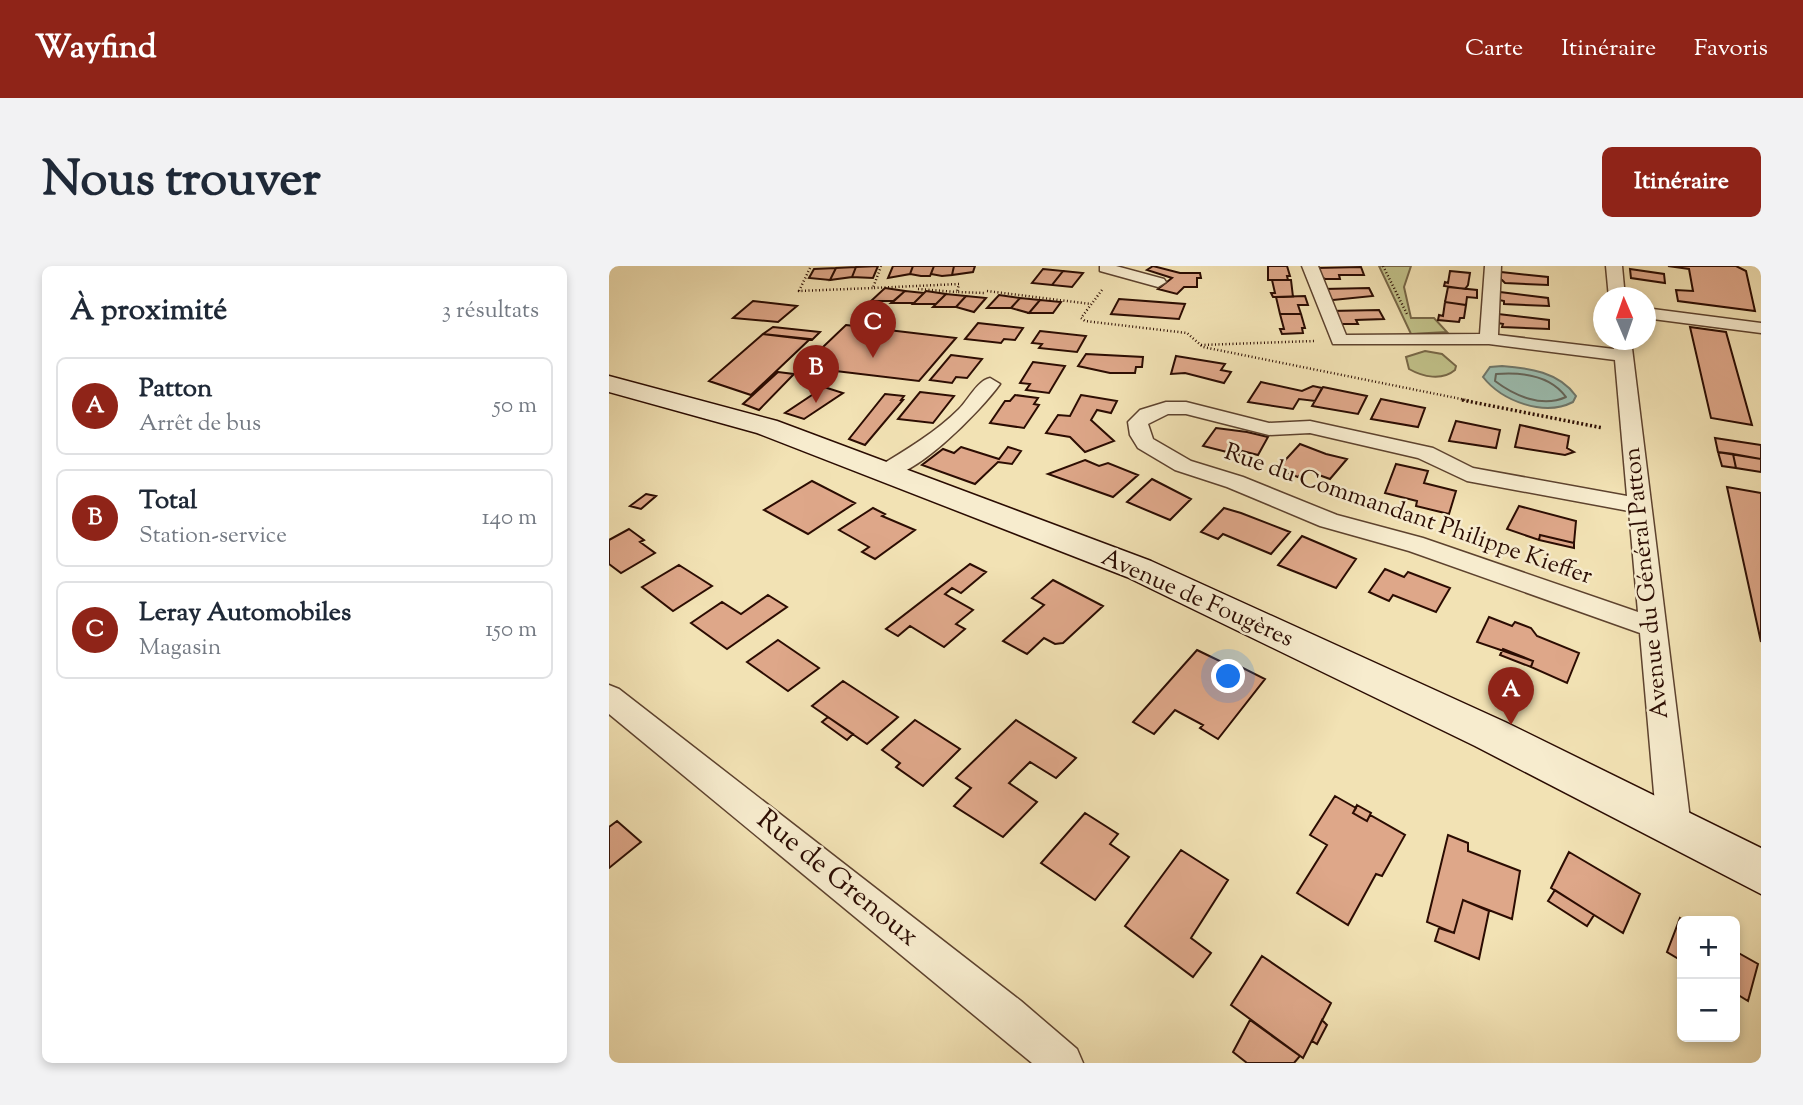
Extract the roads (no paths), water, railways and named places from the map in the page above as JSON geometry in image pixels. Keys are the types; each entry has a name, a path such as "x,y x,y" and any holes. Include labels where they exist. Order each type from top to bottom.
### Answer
{"main road":[{"name":"Avenue de Fougères","path":"609,384 767,426 1139,569 1490,734 1761,872"}],"street":[{"path":"1084,266 1111,268 1158,282"},
{"path":"1310,266 1339,340 1489,339 1593,346"},
{"path":"1489,339 1493,266"},
{"path":"1614,266 1616,287"},
{"path":"1656,314 1761,328"},
{"name":"Avenue du Général Patton","path":"1623,350 1674,827"},
{"path":"886,472 946,433 973,410 990,384"},
{"name":"Rue du Commandant Philippe Kieffer","path":"1640,506 1467,474 1425,453 1310,427 1269,429 1186,408 1166,408 1147,414 1138,422 1138,432 1147,446 1175,461 1247,487 1265,498 1376,537 1413,544 1653,627"},
{"name":"Rue de Grenoux","path":"609,697 1063,1063"}],"water":[{"path":"1490,367 1533,370 1552,376 1576,396 1573,402 1549,408 1524,404 1501,393 1483,377"}],"place":[{"name":"Leray Automobiles","path":"873,358"},
{"name":"Total","path":"816,403"},
{"name":"Patton","path":"1511,725"}]}
